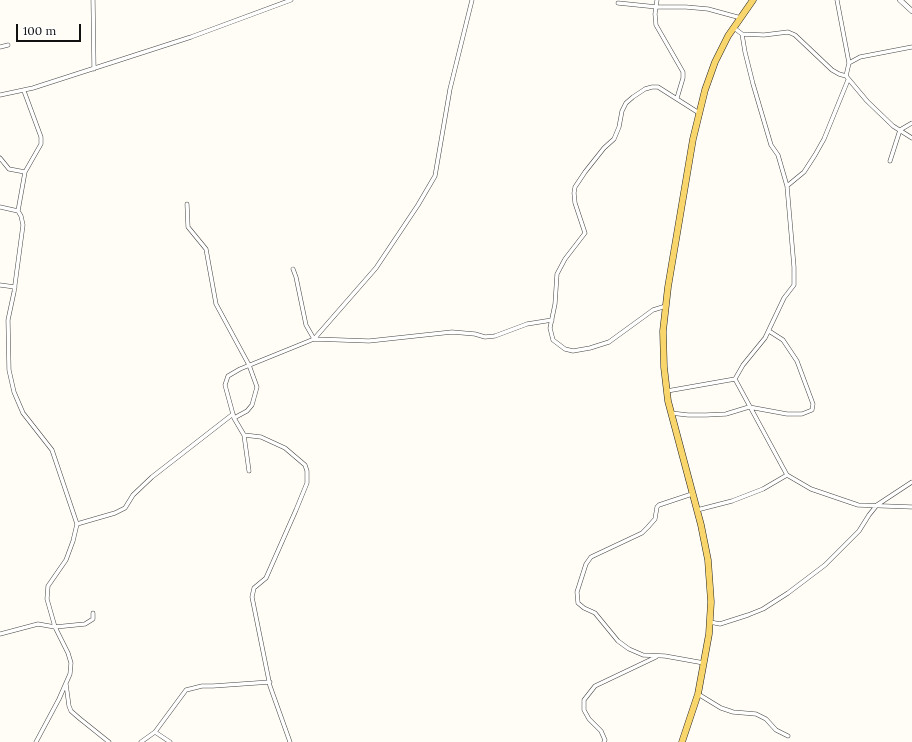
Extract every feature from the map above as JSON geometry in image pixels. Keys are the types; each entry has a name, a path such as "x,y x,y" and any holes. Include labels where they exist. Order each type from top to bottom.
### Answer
{"main road":[{"path":"682,742 698,694 709,634 711,602 708,560 697,510 671,413 667,391 664,367 666,306 693,139 704,90 715,62 734,28 753,0"}],"street":[{"path":"93,0 94,69"},
{"path":"0,95 24,91 94,69 191,37 291,0"},
{"path":"314,339 376,268 418,205 435,176 450,89 472,0"},
{"path":"657,0 655,14 656,25 683,72 678,98"},
{"path":"837,0 849,63 846,76 848,80 893,126 912,138"},
{"path":"900,0 912,11"},
{"path":"618,3 657,7 708,9 741,18"},
{"path":"734,28 742,34 764,35 788,32 795,35 832,70 846,76"},
{"path":"735,379 743,365 765,338 784,298 794,285 794,266 787,186 778,155 771,145 745,52 742,34"},
{"path":"0,47 8,45"},
{"path":"849,63 860,57 912,47"},
{"path":"787,186 804,172 821,144 848,80"},
{"path":"666,306 653,310 609,342 583,350 573,351 565,349 553,340 550,328 555,304 557,274 565,259 585,233 575,203 575,187 604,148 614,139 619,127 622,110 626,103 645,89 658,87 699,112"},
{"path":"24,91 41,137 41,144 25,172 18,211 23,225 15,286 8,320 7,332 9,370 14,392 23,413 52,450 77,524 66,560 48,586 47,599 55,627 68,653 71,663 70,674 59,699 36,742"},
{"path":"890,161 900,130 912,123"},
{"path":"0,158 9,168 25,172"},
{"path":"187,204 188,227 206,249 216,304 249,365 257,387 252,406 234,418"},
{"path":"0,207 18,211"},
{"path":"293,269 306,325 314,339"},
{"path":"0,286 15,286"},
{"path":"249,471 244,435 232,414 225,381 230,374 314,339 368,341 452,332 485,337 495,336 527,324 552,320"},
{"path":"671,413 688,415 726,414 749,407 787,414 802,414 812,410 814,406 797,361 783,340 769,331"},
{"path":"667,391 735,379"},
{"path":"735,379 787,474 811,489 858,505 912,507"},
{"path":"77,524 115,513 125,508 133,496 152,477 232,414"},
{"path":"244,435 261,437 285,448 305,465 307,471 307,483 296,510 266,578 254,588 252,597 270,682 290,742"},
{"path":"697,510 732,501 763,489 787,474"},
{"path":"710,622 720,624 748,615 763,609 788,593 825,565 860,531 869,515 877,505 912,482"},
{"path":"692,494 660,505 657,507 655,519 642,533 591,557 586,564 577,592 578,603 584,608 595,613 618,641 629,648 643,655 657,657 665,656 704,663"},
{"path":"0,634 38,624 55,627 85,624 93,619 93,613"},
{"path":"604,742 605,740 601,731 589,719 584,710 584,700 595,686 657,657"},
{"path":"141,742 155,732 186,690 202,686 270,682"},
{"path":"66,683 71,711 109,742"},
{"path":"698,694 721,708 733,712 756,714 766,719 776,730 788,736"},
{"path":"155,732 170,742"}]}
